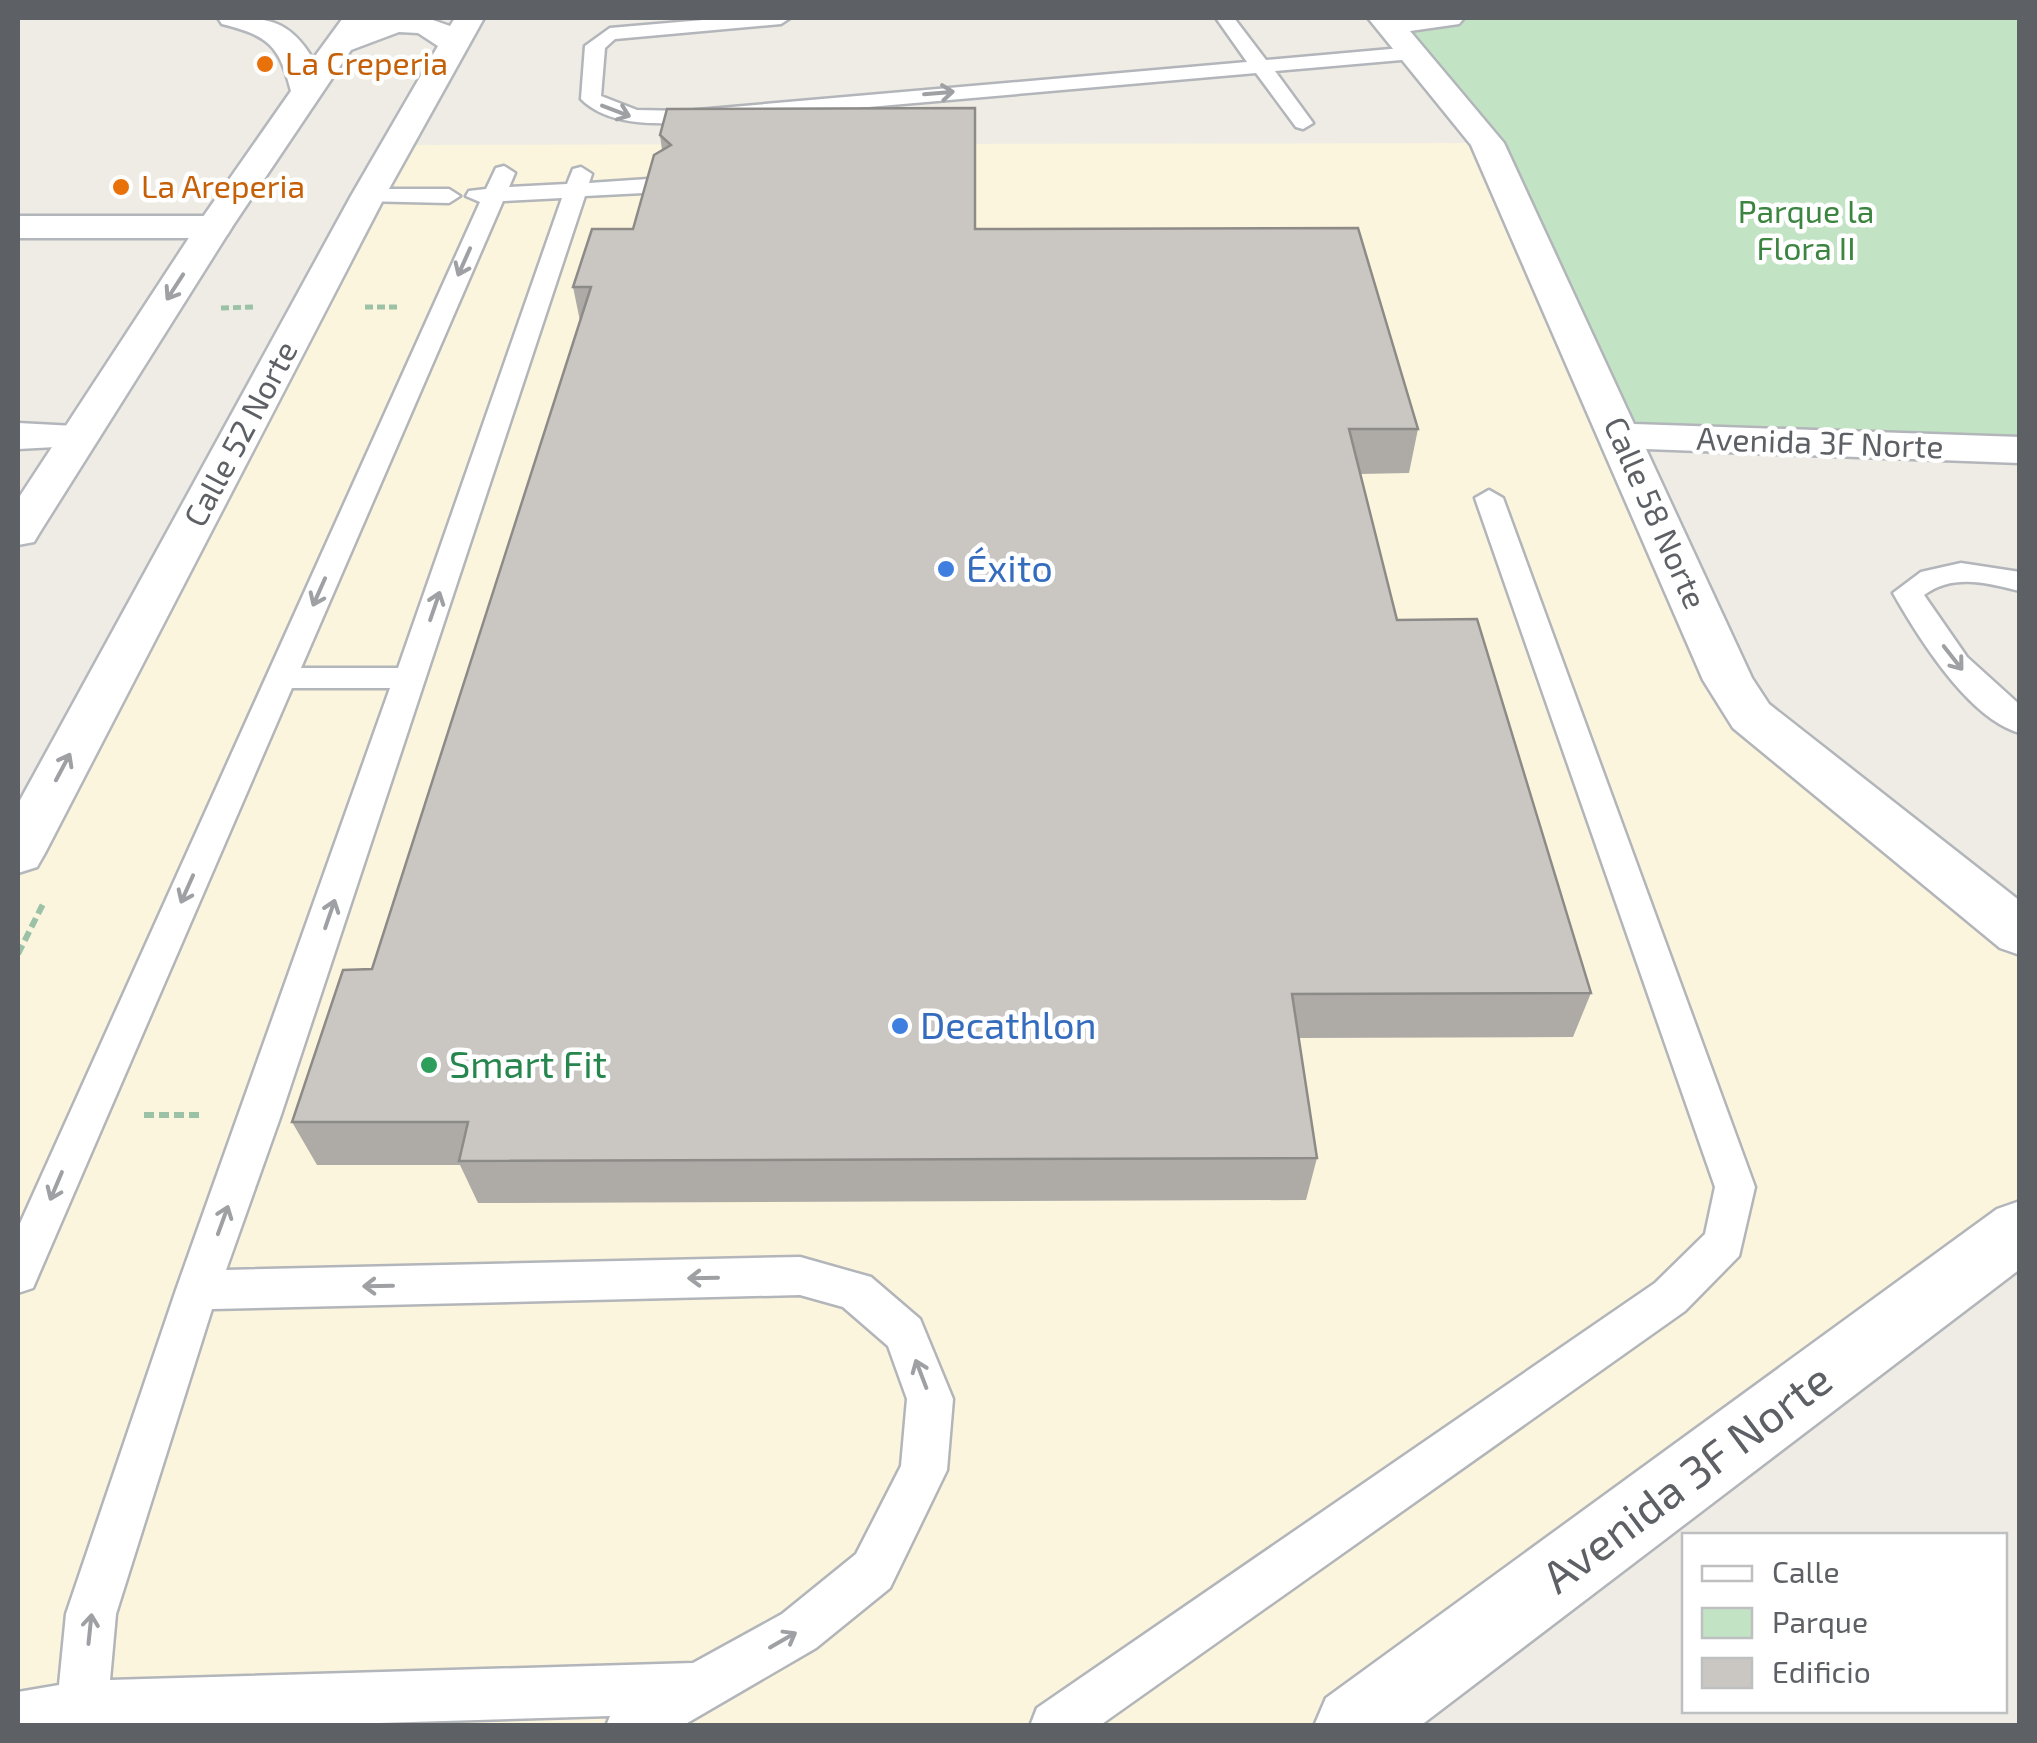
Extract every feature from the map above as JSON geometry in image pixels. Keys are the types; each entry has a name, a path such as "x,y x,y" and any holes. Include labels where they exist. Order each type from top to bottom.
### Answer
{"main road":[{"path":"232,18 273,32 294,48 304,67 306,89"},
{"path":"1386,20 1450,18"},
{"name":"Calle 58 Norte","path":"1386,20 1486,143 1622,436 1728,680 1751,716 2020,933"},
{"path":"18,532 214,227 306,89 351,32 398,23 455,32"},
{"name":"Calle 52 Norte","path":"18,853 455,32"},
{"path":"18,226 214,227"},
{"path":"18,436 79,436"},
{"name":"Avenida 3F Norte","path":"1622,436 2020,450"},
{"name":"Avenida 3F Norte","path":"1354,1726 2020,1230"}],"lane":[{"path":"782,18 610,34 595,46 591,99 612,112 636,118 686,116 1413,52"},
{"path":"1225,18 1303,123"},
{"path":"18,1274 281,678 490,184 665,181"},
{"path":"84,1716 91,1614 197,1290 261,1115 578,183"},
{"path":"375,185 447,184"},
{"path":"1055,1726 1670,1296 1724,1243 1736,1187 1488,498"},
{"path":"2020,582 1987,574 1937,574 1918,582 1908,593 1968,678 2020,722"},
{"path":"281,678 411,678"},
{"path":"197,1290 800,1276 856,1292 905,1333 930,1398 924,1470 872,1571 798,1631 631,1726"},
{"path":"18,1717 698,1688"}],"path":[{"path":"214,308 253,308"},
{"path":"86,1115 261,1115"}],"shaded area":[{"path":"1487,143 1728,680 2019,933 2019,1230 1354,1725 18,1726 18,853 397,145"}],"green space":[{"name":"Parque la Flora II","path":"1449,18 2019,18 2019,450 1621,436 1487,143 1389,24"}],"building":[{"name":"Éxito","path":"975,108 975,229 1358,228 1418,429 1349,429 1397,620 1477,619 1591,993 1292,994 1317,1158 459,1161 468,1122 292,1122 343,970 372,969 591,287 573,287 592,229 633,229 654,155 671,145 660,135 667,109"}],"place":[{"name":"La Creperia","path":"265,64"},
{"name":"La Areperia","path":"121,187"},
{"name":"Éxito","path":"946,569"},
{"name":"Decathlon","path":"900,1026"},
{"name":"Smart Fit","path":"429,1065"}]}
